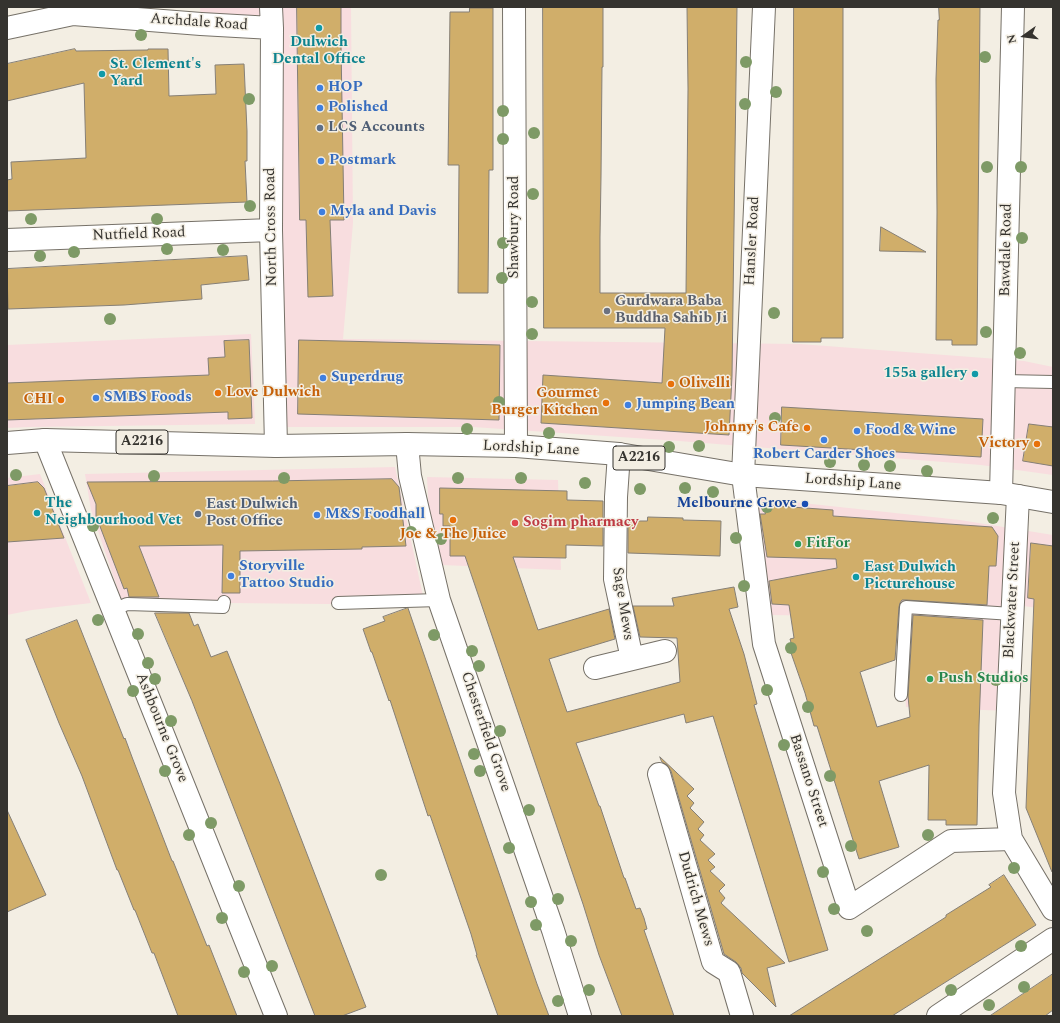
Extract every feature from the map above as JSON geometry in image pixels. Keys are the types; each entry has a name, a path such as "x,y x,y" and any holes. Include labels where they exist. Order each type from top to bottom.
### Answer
{"street":[{"name":"Shawbury Road","path":"514,7 516,446"},
{"name":"Hansler Road","path":"743,475 764,7"},
{"name":"Bawdale Road","path":"1009,494 1004,381 1013,7"},
{"name":"Archdale Road","path":"7,28 73,14 201,24 271,17"},
{"name":"North Cross Road","path":"271,17 271,230 276,446"},
{"name":"Nutfield Road","path":"7,240 271,230"},
{"name":"Lordship Lane","path":"7,443 45,440 276,446 407,444 516,446 619,454 743,475 1009,494 1053,502"},
{"name":"Ashbourne Grove","path":"45,440 276,1016"},
{"name":"Chesterfield Grove","path":"407,444 410,476 439,600 550,923 580,1016"},
{"name":"Sage Mews","path":"619,454 616,497 615,579 632,659"},
{"name":"Bassano Street","path":"743,475 764,644 849,908 951,841 1011,839"},
{"name":"Blackwater Street","path":"1009,494 1012,614 1004,793 1011,839 1053,908"},
{"name":"Sage Mews","path":"595,668 664,651"},
{"name":"Dudrich Mews","path":"660,774 713,962 729,972 742,1016"},
{"path":"938,1016 1053,939"}],"lane":[{"path":"1004,381 1053,382"},
{"path":"338,603 439,600"},
{"path":"114,610 127,604 223,607 224,602"},
{"path":"901,695 906,608 1012,614"}],"shaded area":[{"path":"200,7 351,7 353,223 343,339 800,344 1024,361 1053,367 1053,475 981,465 679,441 473,427 286,427 285,332 273,27 201,24"},
{"path":"251,334 255,424 7,428 7,345"},
{"path":"395,467 425,605 229,603 121,599 91,510 85,474"},
{"path":"40,474 91,603 32,610 7,615 7,478"},
{"path":"427,477 558,480 561,570 442,565 429,516"},
{"path":"756,498 960,520 1053,535 1053,610 1016,605 1009,711 906,707 900,617 771,615"}],"building":[{"path":"297,7 341,7 344,220 330,220 333,296 308,297 306,220 300,220"},
{"path":"543,7 603,7 600,293 686,293 688,89 687,7 737,7 732,376 729,435 541,423 543,375 662,383 665,328 544,328"},
{"path":"794,7 843,7 843,338 821,338 821,342 793,342"},
{"path":"939,7 980,7 977,345 952,345 952,340 936,340 936,79"},
{"path":"470,8 493,8 493,170 489,170 488,293 458,293 459,165 448,165 450,12 469,12"},
{"path":"75,49 76,51 168,49 169,96 216,94 215,65 244,64 247,131 247,161 245,161 247,202 7,211 7,180 12,179 11,162 86,158 84,83 7,101 7,64"},
{"path":"881,227 926,252 880,251"},
{"path":"247,256 249,280 201,285 202,299 124,305 8,309 7,269"},
{"path":"249,340 252,418 228,419 228,412 7,420 7,383 209,375 208,358 225,357 224,341"},
{"path":"299,340 500,345 499,420 298,414"},
{"path":"782,407 983,419 981,457 781,445"},
{"name":"Victory","path":"1029,424 1053,427 1053,466 1023,461"},
{"path":"392,479 399,487 406,546 362,547 362,549 240,551 240,593 222,593 223,545 139,546 159,597 129,597 127,588 124,589 96,516 96,504 87,482 272,481"},
{"name":"The Neighbourhood Vet","path":"38,482 44,488 64,538 7,542 7,486"},
{"path":"440,488 567,491 567,500 603,501 603,546 566,545 566,558 513,557 538,630 609,609 615,639 549,659 567,712 680,682 677,638 640,637 633,606 674,606 672,598 734,587 738,607 729,609 744,654 757,704 754,705 828,950 789,962 713,716 686,723 684,714 576,743 636,909 640,908 644,918 647,929 644,930 674,1016 622,1016 599,955 465,556 450,556 450,526 443,526 443,514 440,514"},
{"path":"764,505 833,510 833,516 992,527 998,536 996,566 989,566 987,605 902,600 899,607 895,660 860,672 877,727 910,717 908,696 913,615 983,620 977,825 946,825 946,820 928,820 929,765 879,781 899,847 859,859 817,726 814,726 805,693 790,650 793,650 790,639 794,638 789,605 772,604 769,581 837,568 836,559 767,557 760,514 765,514"},
{"path":"648,517 721,521 720,556 628,553 628,521 647,521"},
{"path":"1031,543 1053,546 1053,872 1026,808 1034,599 1028,598"},
{"path":"408,608 549,1016 498,1016 476,955 471,934 430,815 428,816 390,700 389,701 363,629 385,621 383,617"},
{"path":"155,613 189,613 194,626 198,624 211,657 227,651 366,1007 342,1016 315,1016 192,701"},
{"path":"77,620 124,739 125,738 172,861 207,946 209,945 237,1016 178,1016 154,953 152,953 117,870 82,776 26,640"},
{"path":"660,757 694,789 687,796 694,803 690,808 704,822 698,829 704,835 700,840 715,854 708,860 715,867 710,871 725,885 719,891 725,898 721,903 785,963 767,968 776,1007 742,973 741,968 736,962 724,954 671,771 667,765 662,762"},
{"path":"7,810 46,895 7,912"},
{"path":"1004,875 1036,925 892,1016 789,1016 946,917 946,915 991,887 989,885"},
{"path":"1053,974 1053,1010 1045,1016 990,1016"}],"place":[{"name":"Dulwich Dental Office","path":"319,28"},
{"name":"St. Clement's Yard","path":"102,74"},
{"name":"HOP","path":"320,88"},
{"name":"Polished","path":"320,108"},
{"name":"LCS Accounts","path":"320,128"},
{"name":"Postmark","path":"321,161"},
{"name":"Myla and Davis","path":"322,212"},
{"name":"Gurdwara Baba Buddha Sahib Ji","path":"607,311"},
{"name":"155a gallery","path":"975,374"},
{"name":"Superdrug","path":"323,378"},
{"name":"Olivelli","path":"671,384"},
{"name":"Love Dulwich","path":"218,393"},
{"name":"SMBS Foods","path":"96,398"},
{"name":"CHI","path":"61,400"},
{"name":"Gourmet Burger Kitchen","path":"606,403"},
{"name":"Jumping Bean","path":"628,405"},
{"name":"Johnny's Cafe","path":"807,428"},
{"name":"Food & Wine","path":"857,431"},
{"name":"Robert Carder Shoes","path":"824,440"},
{"name":"Victory","path":"1037,444"},
{"name":"Melbourne Grove","path":"805,504"},
{"name":"The Neighbourhood Vet","path":"37,513"},
{"name":"East Dulwich Post Office","path":"198,514"},
{"name":"M&S Foodhall","path":"317,515"},
{"name":"Joe & The Juice","path":"453,520"},
{"name":"Sogim pharmacy","path":"515,523"},
{"name":"FitFor","path":"798,544"},
{"name":"Storyville Tattoo Studio","path":"231,576"},
{"name":"East Dulwich Picturehouse","path":"856,577"},
{"name":"Push Studios","path":"930,679"}]}
